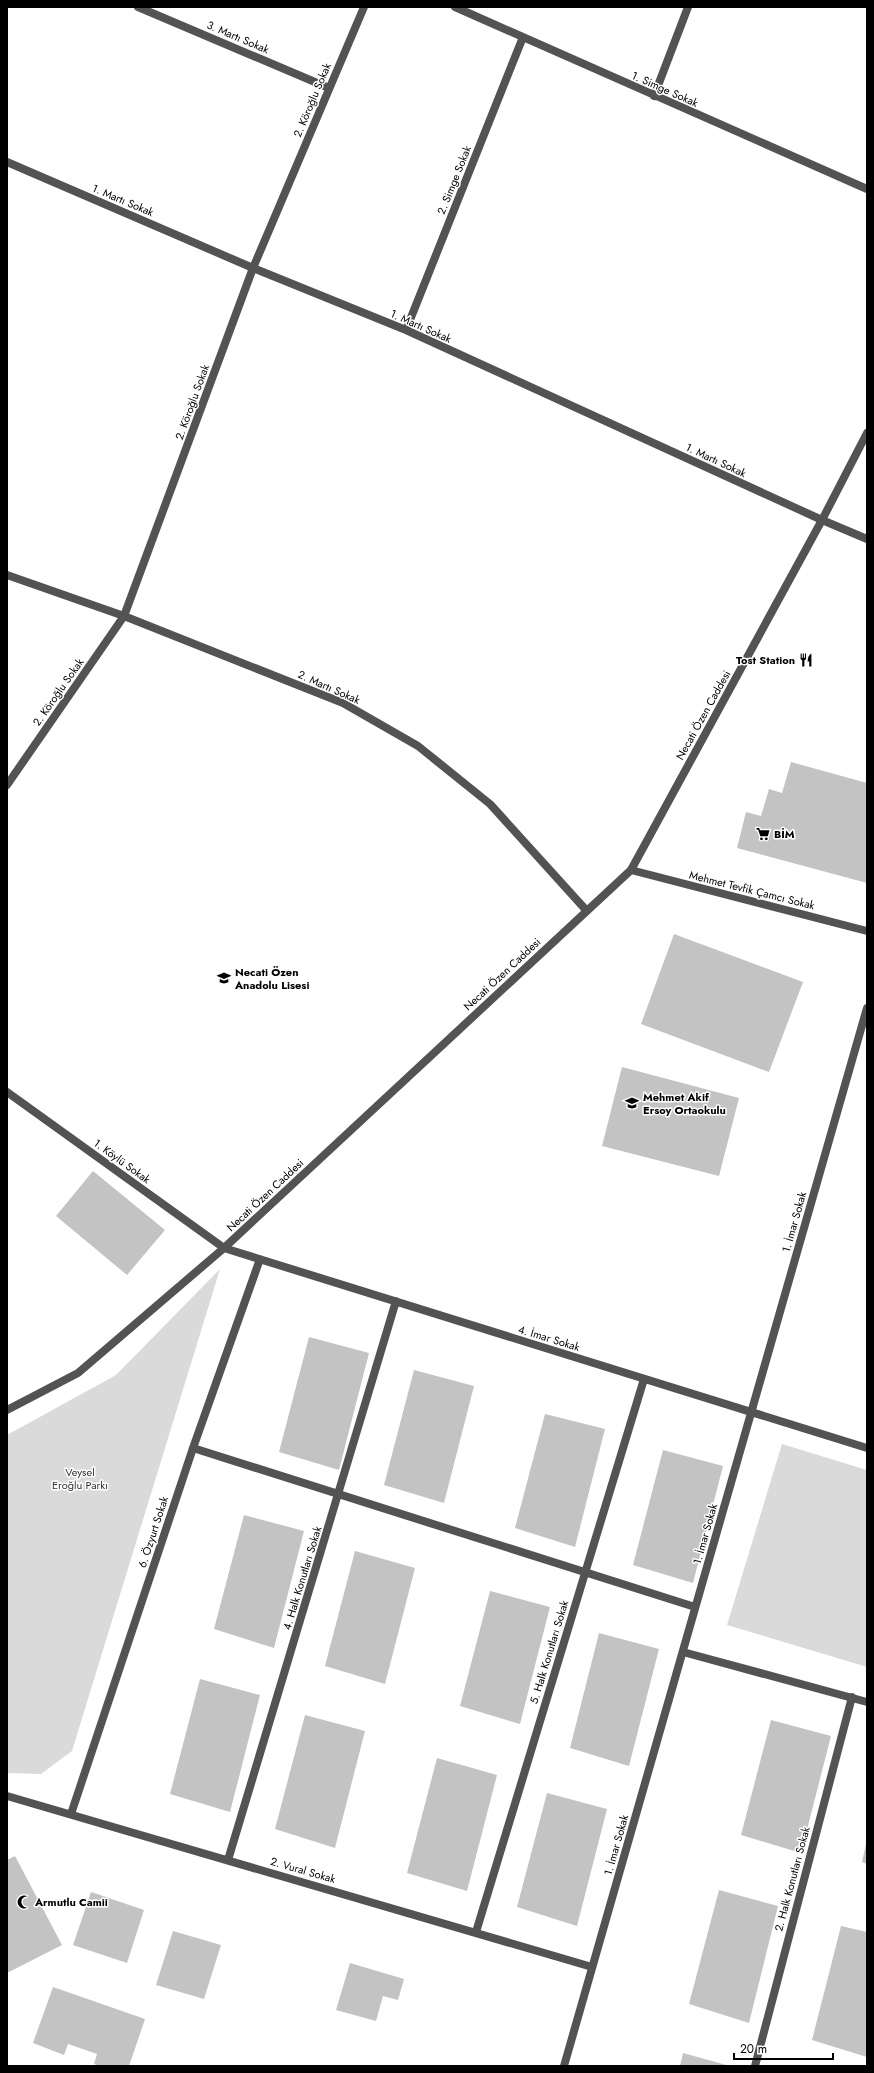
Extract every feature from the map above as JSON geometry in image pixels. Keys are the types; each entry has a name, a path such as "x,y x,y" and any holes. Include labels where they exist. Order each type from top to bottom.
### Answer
{"street":[{"name":"3. Martı Sokak","path":"138,7 330,88"},
{"name":"2. Köroğlu Sokak","path":"7,786 124,616 253,268 364,7"},
{"name":"1. Simge Sokak","path":"455,7 867,189"},
{"path":"654,96 688,7"},
{"name":"2. Simge Sokak","path":"406,330 522,37"},
{"name":"1. Martı Sokak","path":"7,162 253,268 406,330 822,520 867,539"},
{"name":"Necati Özen Caddesi","path":"7,1410 78,1372 224,1248 586,910 631,870 822,520 867,433"},
{"name":"2. Martı Sokak","path":"7,575 124,616 343,704 418,746 490,804 586,910"},
{"name":"Mehmet Tevfik Çamcı Sokak","path":"631,870 867,931"},
{"name":"1. İmar Sokak","path":"564,2066 867,1008"},
{"name":"1. Köylü Sokak","path":"7,1092 224,1248"},
{"name":"4. İmar Sokak","path":"224,1248 867,1448"},
{"name":"6. Özyurt Sokak","path":"71,1814 193,1448 260,1259"},
{"name":"4. Halk Konutları Sokak","path":"228,1860 396,1301"},
{"name":"5. Halk Konutları Sokak","path":"476,1932 644,1379"},
{"path":"193,1448 695,1607"},
{"path":"682,1652 867,1702"},
{"name":"2. Halk Konutları Sokak","path":"755,2066 852,1698"},
{"name":"2. Vural Sokak","path":"7,1796 592,1967"}],"green space":[{"name":"Veysel Eroğlu Parkı","path":"220,1269 72,1751 41,1774 7,1773 7,1435 116,1375"},
{"path":"782,1444 867,1470 867,1667 727,1625"}],"building":[{"path":"791,762 867,783 867,883 737,848 746,812 761,816 769,789 782,793"},
{"path":"674,934 803,982 769,1072 641,1024"},
{"path":"622,1067 739,1098 719,1176 602,1146"},
{"path":"93,1171 165,1230 127,1275 56,1216"},
{"path":"309,1337 369,1353 339,1470 279,1452"},
{"path":"414,1370 474,1386 444,1503 384,1485"},
{"path":"545,1414 605,1429 575,1547 515,1528"},
{"path":"663,1450 723,1466 693,1583 633,1565"},
{"path":"244,1515 304,1531 274,1648 214,1629"},
{"path":"355,1551 415,1568 385,1684 325,1666"},
{"path":"490,1591 550,1607 520,1724 460,1706"},
{"path":"599,1633 659,1649 629,1766 570,1748"},
{"path":"200,1679 260,1695 230,1812 170,1794"},
{"path":"305,1715 365,1731 335,1848 275,1829"},
{"path":"771,1720 831,1736 801,1853 741,1835"},
{"path":"437,1758 497,1775 467,1891 407,1873"},
{"path":"547,1793 607,1809 577,1926 517,1907"},
{"path":"867,1844 867,1864 862,1862"},
{"name":"Armutlu Camii","path":"15,1856 62,1945 7,1973 7,1860"},
{"path":"719,1890 778,1906 749,2023 689,2004"},
{"path":"91,1892 144,1910 127,1963 73,1945"},
{"path":"841,1926 867,1932 867,2057 812,2040"},
{"path":"173,1931 221,1945 204,1999 156,1985"},
{"path":"350,1963 404,1979 398,2000 383,1996 376,2021 336,2010"},
{"path":"53,1987 145,2019 129,2066 100,2066 94,2064 97,2054 68,2044 64,2055 33,2043"},
{"path":"683,2053 730,2066 680,2066"}],"place":[{"name":"Tost Station","path":"806,660"},
{"name":"BİM","path":"763,834"},
{"name":"Necati Özen Anadolu Lisesi","path":"224,978"},
{"name":"Mehmet Akif Ersoy Ortaokulu","path":"632,1103"},
{"name":"Armutlu Camii","path":"24,1902"}]}
